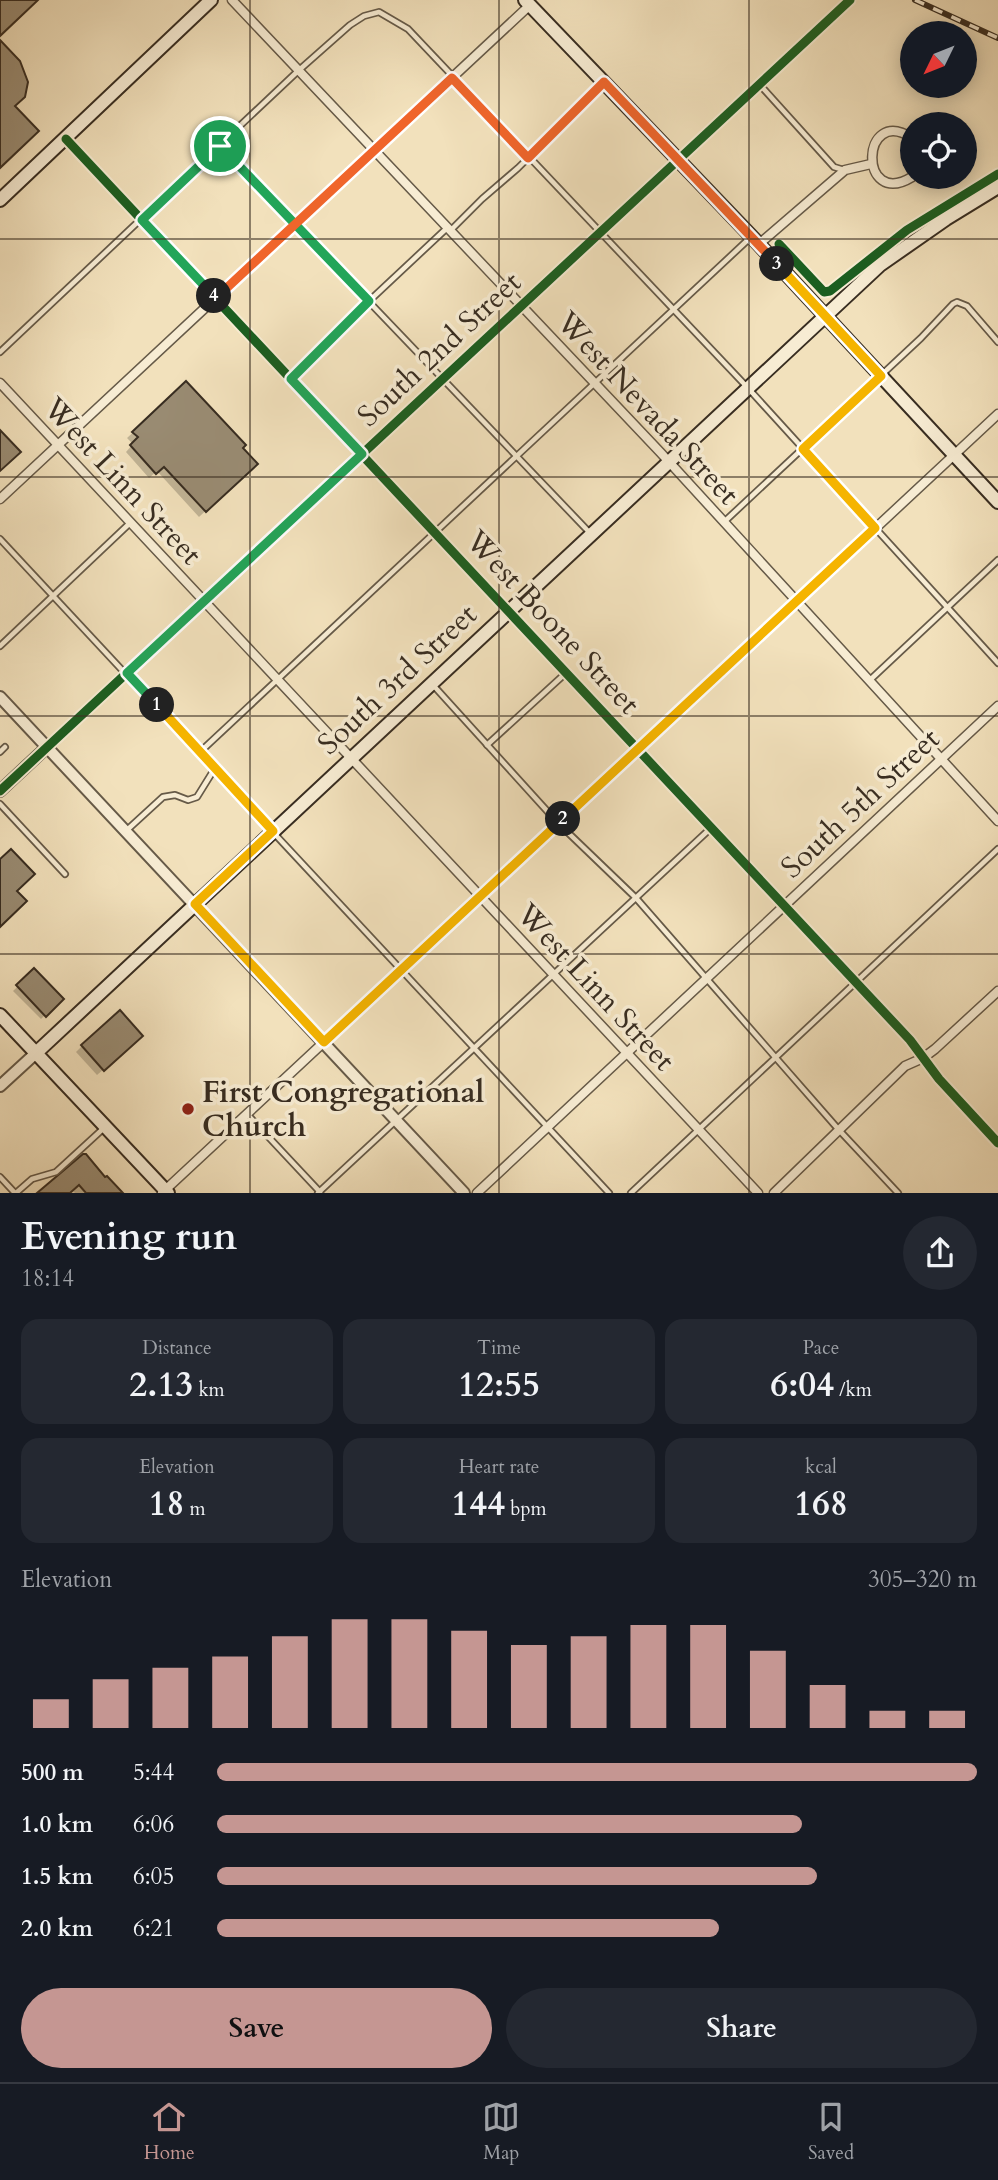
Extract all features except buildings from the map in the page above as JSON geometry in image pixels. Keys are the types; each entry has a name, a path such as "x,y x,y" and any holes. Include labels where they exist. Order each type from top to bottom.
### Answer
{"main road":[{"path":"0,200 211,0"},
{"path":"530,2 998,502"},
{"name":"South 3rd Street","path":"36,1053 824,315 880,265 998,187"},
{"path":"0,1015 165,1192"}],"street":[{"name":"West Nevada Street","path":"232,0 668,461 998,821"},
{"name":"South 2nd Street","path":"0,790 849,0"},
{"path":"0,499 530,2"},
{"path":"900,133 886,133 876,141 870,152 871,164 877,175 887,181 900,183"},
{"name":"West Boone Street","path":"66,139 910,1040 939,1079 998,1143"},
{"path":"755,241 845,170 871,164"},
{"name":"West Linn Street","path":"0,383 758,1193"},
{"path":"165,1192 998,414"},
{"path":"2,703 127,831 464,1193"},
{"name":"South 5th Street","path":"478,1193 998,706"},
{"path":"774,1193 905,1066 923,1058 998,991"},
{"path":"0,1086 36,1053"}],"lane":[{"path":"0,352 349,25 364,16 379,12 408,29 747,387 998,663"},
{"path":"291,379 369,301 528,158 604,82"},
{"path":"759,84 834,167 845,170"},
{"path":"220,146 590,534"},
{"path":"200,752 673,310 755,241"},
{"path":"723,522 957,302 967,306 998,342"},
{"path":"0,646 130,523"},
{"path":"0,539 609,1193"},
{"path":"869,680 998,560"},
{"path":"487,745 567,673"},
{"path":"431,683 558,824 636,898 775,1058 898,1193"},
{"path":"127,831 163,797 175,795 188,800 197,797 215,768"},
{"path":"0,804 65,874"},
{"path":"247,1114 319,1193 711,828"},
{"path":"631,1193 998,849"},
{"path":"0,1177 15,1193 32,1179 56,1172 105,1126"}],"railway":[{"path":"915,0 998,38"}],"cycle path":[{"path":"0,791 850,0"},
{"path":"66,139 910,1040 939,1079 998,1143"},
{"path":"779,244 824,292 830,291 907,230 998,174"}],"place":[{"name":"First Congregational Church","path":"188,1109"}],"route":[{"path":"220,146 142,220 216,298 296,223 365,159 373,151 452,78 528,158 604,82 881,376 803,449 875,528 324,1042 195,904 273,831 127,673 362,454 291,379 369,301 296,223 220,146"}]}
